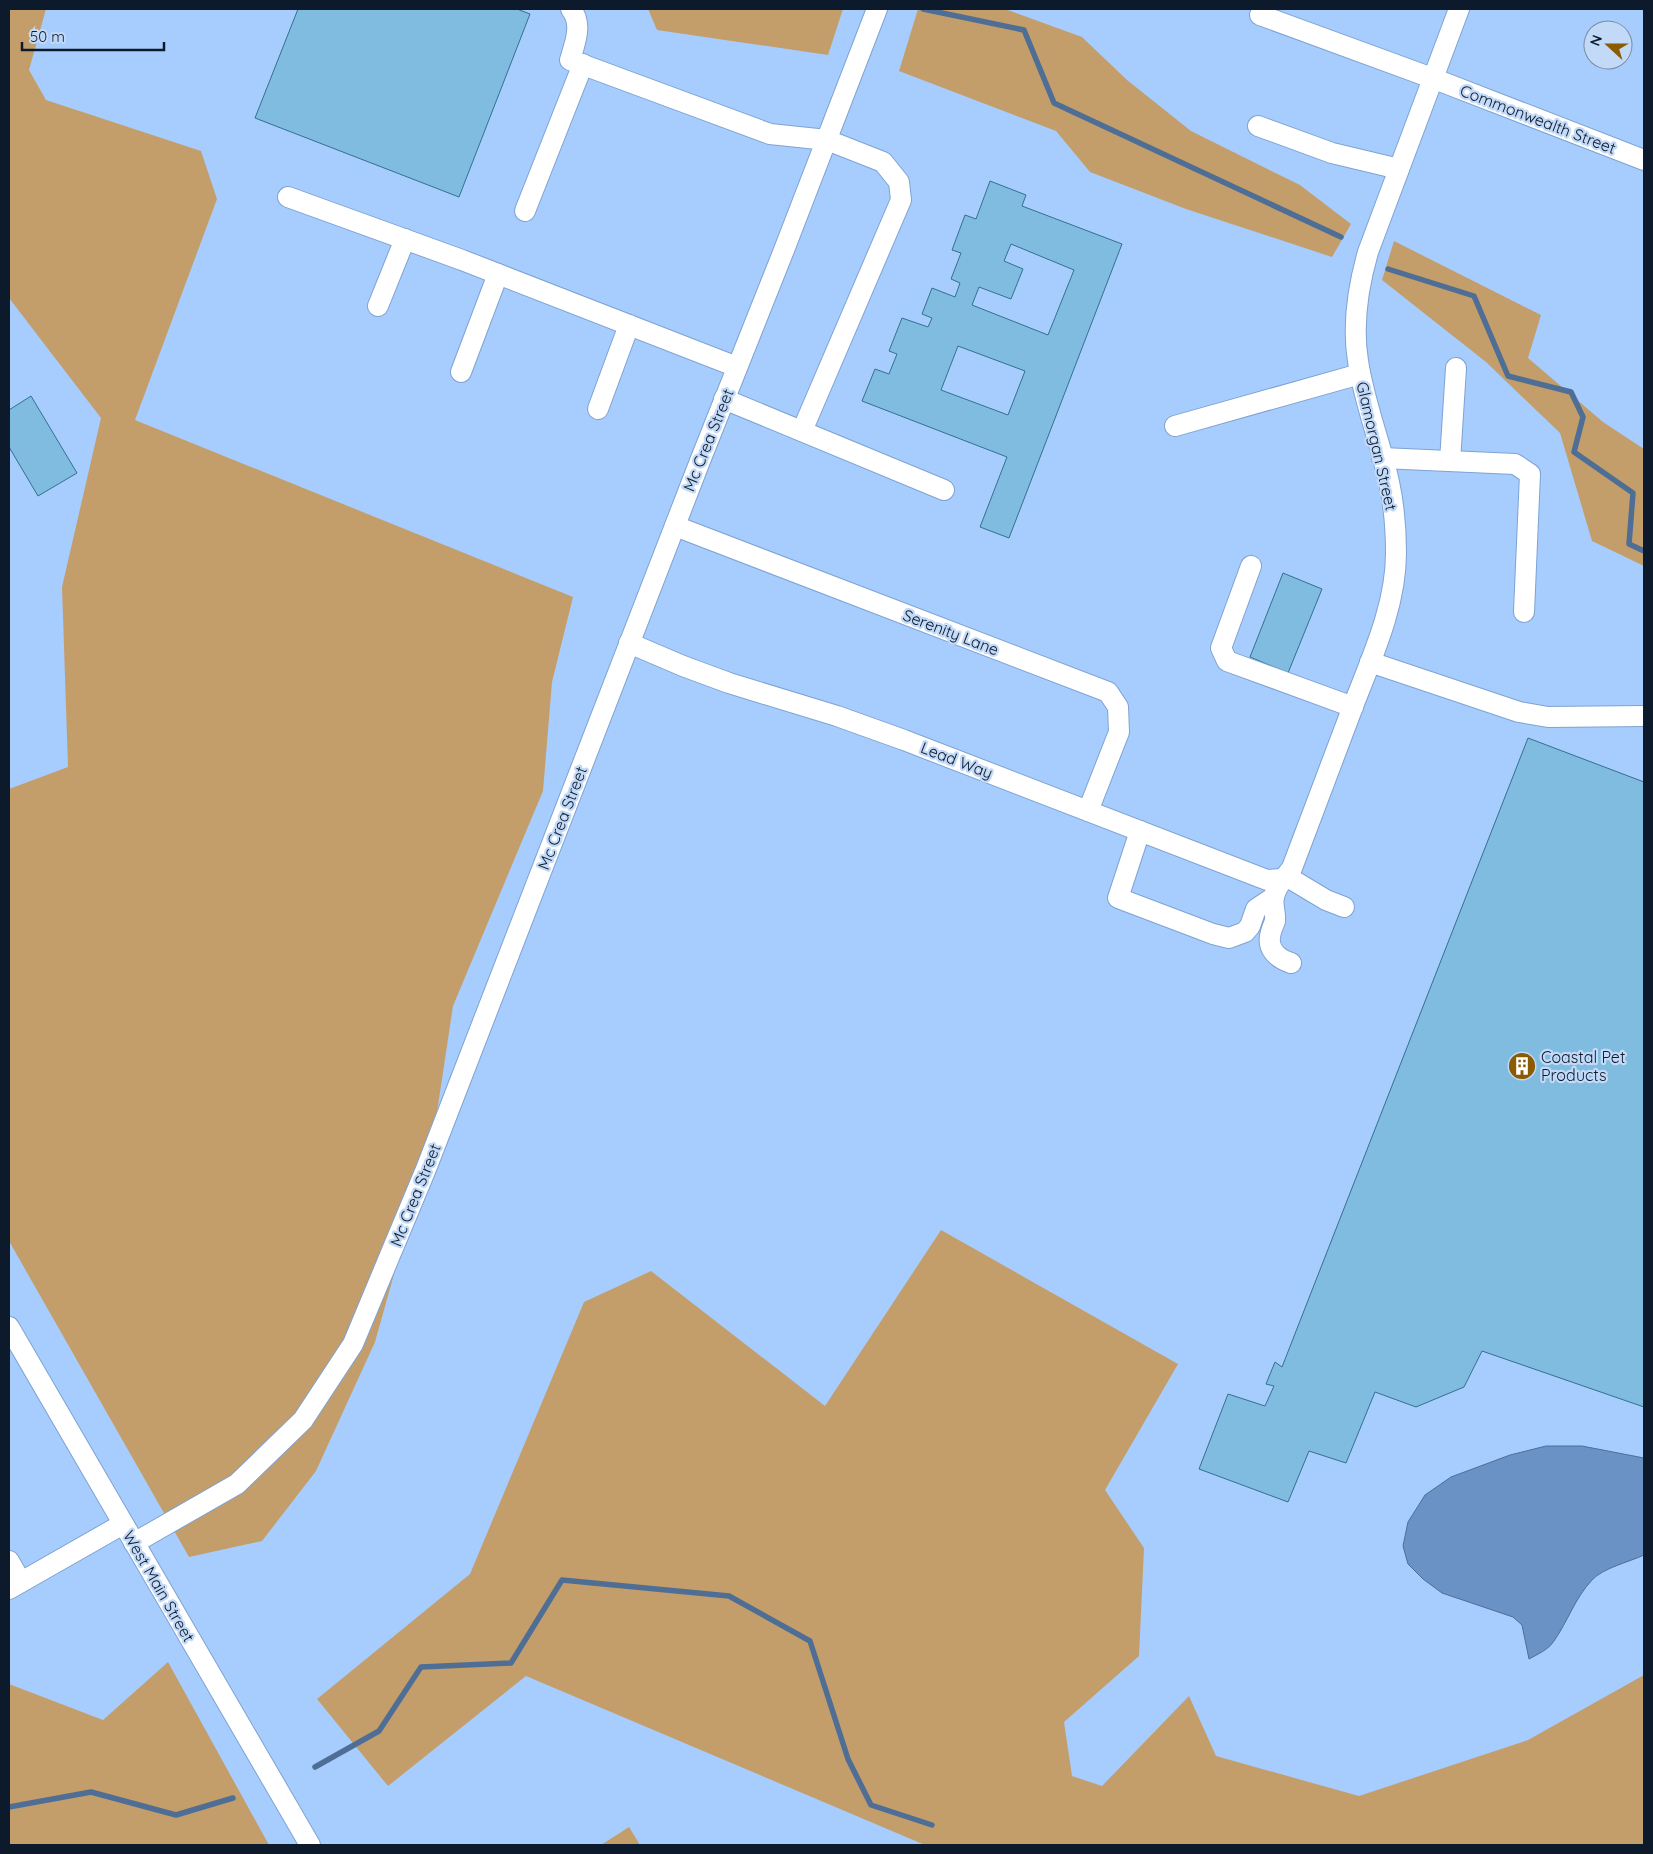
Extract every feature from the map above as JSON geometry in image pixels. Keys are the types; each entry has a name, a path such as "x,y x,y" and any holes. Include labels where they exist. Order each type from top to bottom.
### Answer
{"street":[{"path":"571,9 575,13 578,34 570,60 770,134 827,140 884,162 899,182 901,200 802,431"},
{"name":"Mc Crea Street","path":"134,1543 237,1484 303,1420 354,1344 426,1169 877,9"},
{"name":"Glamorgan Street","path":"1280,884 1292,868 1370,662 1390,603 1396,555 1393,504 1357,360 1355,328 1358,294 1368,252 1459,9"},
{"name":"Commonwealth Street","path":"1260,15 1432,78 1644,160"},
{"path":"525,211 583,64"},
{"path":"1258,126 1332,153 1399,169"},
{"path":"288,197 498,274 737,367"},
{"path":"378,306 405,239"},
{"path":"461,372 498,274"},
{"path":"598,408 629,325"},
{"path":"1450,461 1456,368"},
{"path":"1176,426 1360,374"},
{"path":"724,399 944,490"},
{"path":"1382,458 1514,464 1530,474 1524,612"},
{"name":"Serenity Lane","path":"675,526 1108,692 1118,707 1119,732 1088,811"},
{"path":"1251,566 1222,648 1227,661 1353,707"},
{"name":"Lead Way","path":"629,644 729,683 838,716 904,740 1280,884"},
{"path":"1370,662 1519,712 1548,717 1644,716"},
{"path":"1140,831 1118,898 1213,934 1230,938 1245,932 1250,926 1256,909 1280,884"},
{"path":"1280,884 1344,907"},
{"path":"1280,884 1275,922 1270,933 1270,946 1278,958 1291,963"},
{"name":"West Main Street","path":"9,1327 310,1845"},
{"path":"9,1561 15,1586 123,1524"}],"shaded area":[{"path":"9,9 46,9 29,70 46,100 201,151 217,199 135,420 573,597 552,682 543,791 453,1006 434,1132 375,1342 316,1471 262,1541 189,1557 9,1241 9,789 68,767 62,587 101,418 9,298"},
{"path":"648,9 843,9 828,55 657,30"},
{"path":"918,9 1005,9 1082,37 1127,80 1191,131 1300,185 1351,224 1332,257 1186,209 1090,172 1056,131 899,71"},
{"path":"1394,241 1541,315 1528,358 1603,422 1644,449 1644,566 1592,541 1560,433 1486,362 1382,280"},
{"path":"941,1230 1178,1364 1105,1490 1144,1548 1139,1656 1064,1722 1072,1776 1102,1786 1189,1696 1216,1756 1359,1796 1528,1740 1644,1675 1644,1845 925,1845 526,1676 388,1786 317,1699 470,1574 584,1302 651,1271 825,1406"},
{"path":"168,1662 269,1845 9,1845 9,1684 103,1720"},
{"path":"629,1827 640,1845 601,1845"}],"water":[{"path":"1546,1446 1582,1446 1644,1458 1644,1555 1609,1569 1592,1580 1581,1594 1552,1644 1543,1652 1529,1659 1522,1625 1513,1617 1442,1593 1423,1579 1408,1564 1403,1546 1408,1522 1425,1495 1451,1477 1510,1455"}],"building":[{"path":"298,9 517,9 530,14 459,197 255,118"},
{"path":"990,181 1026,195 1022,206 1122,244 1009,538 980,527 1007,457 862,401 875,369 889,374 897,354 889,351 902,318 928,327 932,318 922,314 932,288 955,297 960,283 951,279 961,253 952,250 965,215 976,219","holes":["1011,244 1074,270 1048,335 972,305 979,287 1011,299 1023,269 1004,261","958,346 1025,371 1008,415 941,390"]},
{"path":"31,396 77,473 38,496 9,447 9,410"},
{"path":"1283,573 1322,589 1288,673 1250,657"},
{"name":"Coastal Pet Products","path":"1528,738 1644,782 1644,1407 1482,1351 1464,1387 1416,1407 1375,1392 1346,1463 1309,1451 1288,1502 1199,1469 1228,1394 1265,1406 1274,1386 1266,1384 1275,1362 1282,1367"}],"waterway":[{"path":"923,9 1024,30 1054,103 1341,237"},
{"path":"1388,269 1474,296 1508,376 1571,392 1583,417 1574,452 1633,493 1629,544 1644,551"},
{"path":"315,1767 379,1731 421,1667 511,1663 562,1580 729,1596 810,1641 848,1759 871,1805 932,1825"},
{"path":"9,1807 91,1792 176,1815 233,1798"}],"place":[{"name":"Coastal Pet Products","path":"1522,1066"}]}
